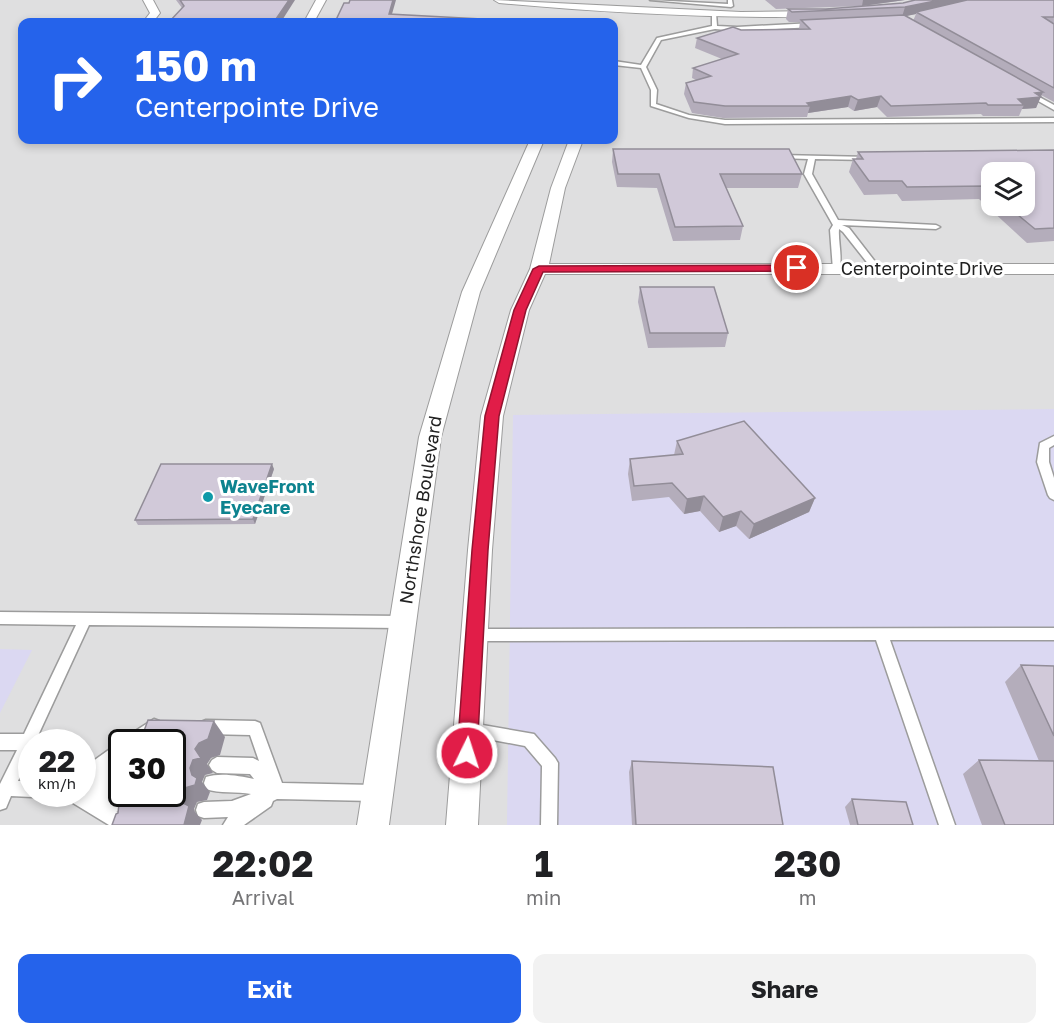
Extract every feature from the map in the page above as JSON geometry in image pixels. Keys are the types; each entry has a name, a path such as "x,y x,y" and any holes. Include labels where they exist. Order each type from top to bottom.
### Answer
{"street":[{"path":"148,0 154,13 151,18"},
{"path":"311,18 321,0"},
{"path":"499,0 618,5 714,13 731,7 828,13"},
{"path":"583,18 589,4"},
{"name":"Northshore Boulevard","path":"373,825 430,437 471,292 535,144"},
{"path":"462,825 474,635 492,416 520,310 539,269 558,188 574,144"},
{"name":"Centerpointe Drive","path":"539,269 1054,269"}],"lane":[{"path":"652,0 731,7"},
{"path":"714,13 715,27"},
{"path":"643,67 660,39 715,27 820,25"},
{"path":"618,64 643,67"},
{"path":"643,67 654,90 653,105 697,120 725,122 1054,120"},
{"path":"1026,91 1054,108"},
{"path":"765,157 875,158"},
{"path":"812,157 808,174 836,223 846,230 876,268"},
{"path":"836,223 936,227"},
{"path":"836,223 834,230 836,268"},
{"path":"1054,440 1044,446 1042,462 1054,495"},
{"path":"0,618 403,622"},
{"path":"34,729 85,619"},
{"path":"881,634 947,825"},
{"path":"474,635 1054,634"},
{"path":"149,729 153,726 164,726"},
{"path":"187,726 255,728 277,791"},
{"path":"469,729 529,739 550,763 549,825"},
{"path":"0,741 18,742"},
{"path":"3,795 18,763"},
{"path":"217,765 253,766 277,791"},
{"path":"212,783 237,783 277,791 377,793"},
{"path":"204,810 232,809 277,791"},
{"path":"231,825 277,791"},
{"path":"3,795 18,792"},
{"path":"96,798 138,808"},
{"path":"95,807 124,825"}],"shaded area":[{"path":"0,0 1054,0 1054,825 0,825"},
{"path":"1054,409 1054,825 507,825 513,415"},
{"path":"0,649 32,650 0,713"}],"building":[{"path":"180,0 289,0 277,18 173,18 184,6"},
{"path":"350,0 393,0 389,14 463,18 337,18 344,3 349,3"},
{"path":"915,0 940,0 905,7 792,12 788,9 826,9"},
{"path":"967,0 1054,0 1054,17 1043,17 1054,24 1054,88 916,12"},
{"path":"904,15 1043,92 1035,93 1041,97 1018,99 1024,105 988,105 986,103 891,106 881,96 858,100 851,96 807,103 810,106 725,106 694,102 686,83 711,76 693,68 738,54 697,38 733,27 741,30 810,29 801,20"},
{"path":"613,149 789,149 802,174 720,174 743,226 675,227 659,174 618,174"},
{"path":"1054,150 1054,228 1035,229 1019,216 1035,216 1035,162 981,162 981,186 907,187 902,181 869,181 853,159 863,159 858,152"},
{"path":"640,287 714,287 728,333 650,333"},
{"path":"744,421 815,498 754,524 741,511 723,517 704,496 687,499 672,483 634,486 630,459 683,454 677,441"},
{"name":"WaveFront Eyecare","path":"161,464 272,464 253,519 135,520"},
{"path":"1021,665 1054,666 1054,736"},
{"path":"148,720 214,721 208,739 199,743 195,749 201,758 193,760 190,768 192,775 197,778 195,785 186,788 186,729 145,729"},
{"path":"979,760 1054,761 1054,825 1005,825"},
{"path":"632,761 773,767 783,825 636,825"},
{"path":"852,799 906,802 913,825 858,825"},
{"path":"189,806 184,825 112,825 119,807"}],"place":[{"name":"WaveFront Eyecare","path":"208,497"}],"route":[{"path":"467,753 480,550 492,416 520,310 539,269 797,268"}]}
